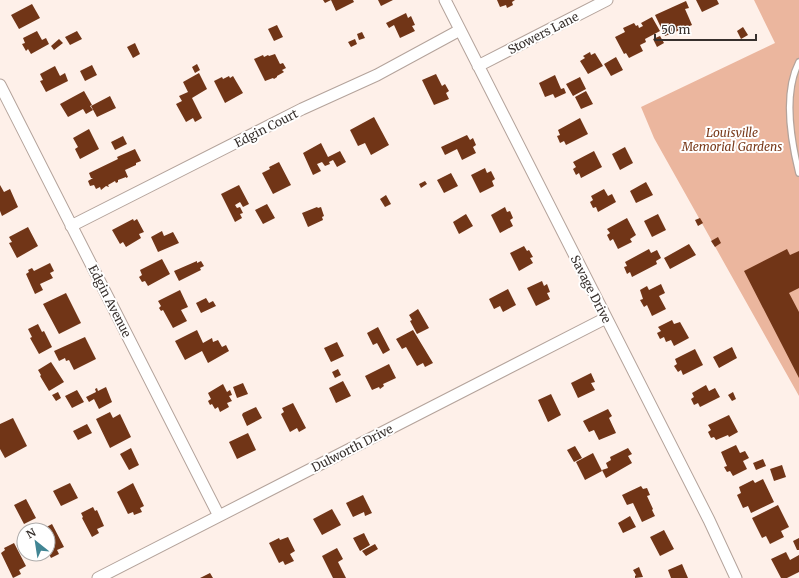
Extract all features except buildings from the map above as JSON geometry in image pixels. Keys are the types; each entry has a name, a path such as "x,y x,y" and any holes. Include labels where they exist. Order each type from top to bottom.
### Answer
{"street":[{"name":"Savage Drive","path":"444,0 709,520 736,578"},
{"name":"Stowers Lane","path":"478,66 607,0"},
{"name":"Edgin Court","path":"72,226 302,109 377,75 460,30"},
{"name":"Edgin Avenue","path":"0,85 4,105 72,226 219,516"},
{"name":"Dulworth Drive","path":"98,578 606,318"}],"lane":[{"path":"799,62 792,78 790,97 794,150 799,173"}],"green space":[{"name":"Louisville Memorial Gardens","path":"754,0 799,0 799,396 654,138 641,107 775,43"}]}
